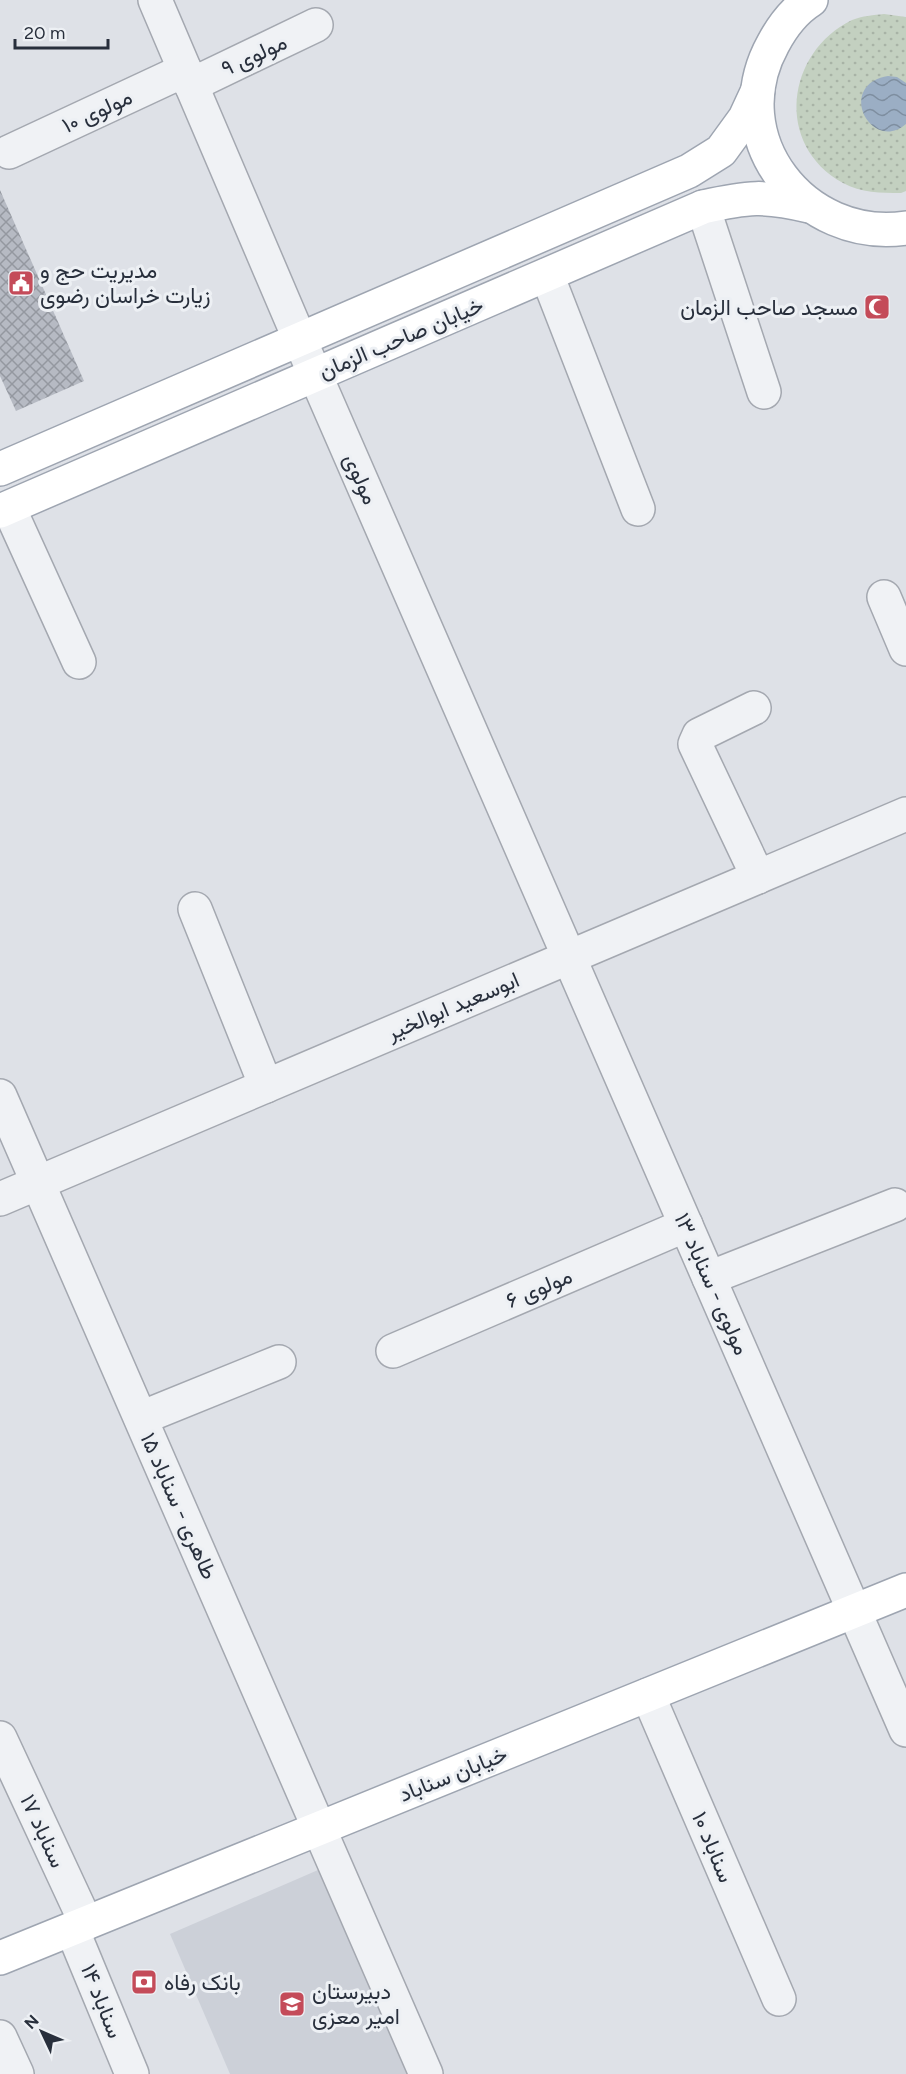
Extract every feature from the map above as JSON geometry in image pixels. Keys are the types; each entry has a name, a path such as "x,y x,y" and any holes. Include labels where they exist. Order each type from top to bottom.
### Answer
{"main road":[{"path":"806,1 782,28 766,57 758,90 759,123 768,155 785,183 809,206 838,222 871,230 906,228"},
{"name":"خیابان صاحب الزمان","path":"0,470 689,171 721,151 745,118 758,90"},
{"name":"خیابان صاحب الزمان","path":"4,509 703,207 747,197 777,198 809,206"},
{"name":"خیابان سناباد","path":"0,1958 906,1590"}],"street":[{"name":"مولوی","path":"155,0 315,375 569,957"},
{"name":"مولوی ۹","path":"188,78 316,25"},
{"name":"مولوی ۱۰","path":"9,152 188,78"},
{"path":"703,207 764,392"},
{"path":"547,275 638,509"},
{"path":"4,509 79,662"},
{"path":"884,597 906,649"},
{"path":"754,708 699,735 695,744 758,877"},
{"name":"ابوسعید ابوالخیر","path":"0,1199 906,814"},
{"path":"195,909 266,1086"},
{"name":"مولوی - سناباد ۱۳","path":"569,957 906,1730"},
{"name":"طاهری - سناباد ۱۵","path":"0,1096 426,2074"},
{"path":"709,1278 895,1204"},
{"name":"مولوی ۶","path":"393,1352 686,1225"},
{"path":"141,1418 279,1362"},
{"name":"سناباد ۱۰","path":"648,1695 779,1999"},
{"name":"سناباد ۱۷","path":"0,1738 79,1926"},
{"name":"سناباد ۱۴","path":"79,1926 132,2074"},
{"path":"0,2037 17,2074"}],"shaded area":[{"name":"دبیرستان امیر معزی","path":"325,1867 413,2074 230,2074 170,1934"}],"green space":[{"path":"884,14 906,17 906,191 901,193 864,191 843,183 821,166 806,146 798,123 797,99 802,76 813,54 830,35 852,20"}],"water":[{"path":"888,76 897,77 906,83 906,124 893,131 881,130 871,124 864,115 861,103 864,92 872,82"}],"building":[{"name":"مدیریت حج و زیارت خراسان رضوی","path":"0,190 84,381 16,411 0,376"}],"place":[{"name":"مدیریت حج و زیارت خراسان رضوی","path":"21,283"},
{"name":"مسجد صاحب الزمان","path":"877,307"},
{"name":"بانک رفاه","path":"144,1982"},
{"name":"دبیرستان امیر معزی","path":"292,2004"}]}
